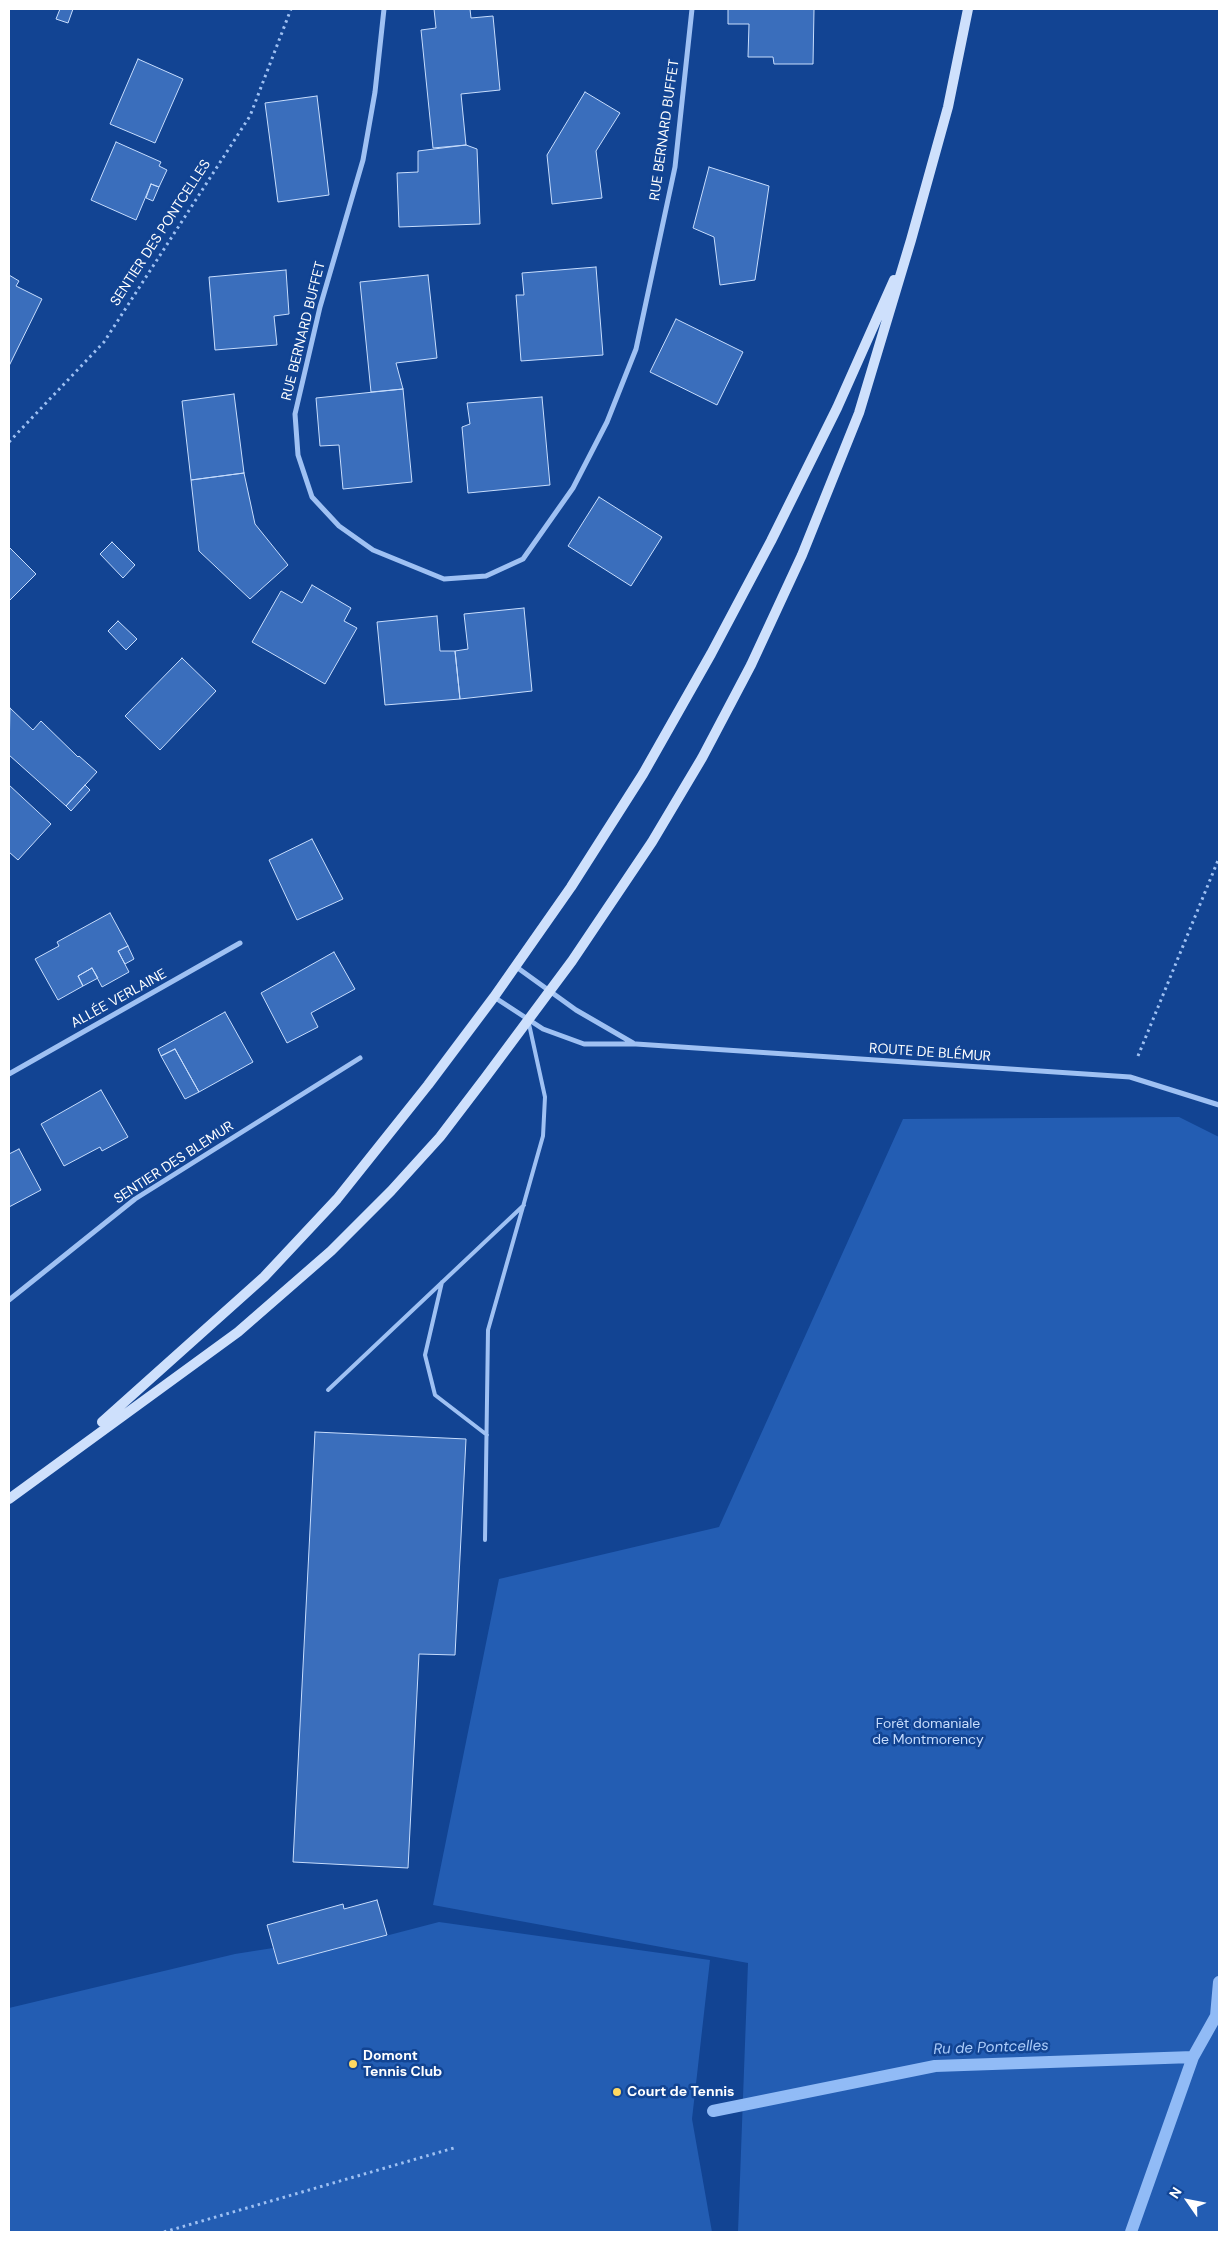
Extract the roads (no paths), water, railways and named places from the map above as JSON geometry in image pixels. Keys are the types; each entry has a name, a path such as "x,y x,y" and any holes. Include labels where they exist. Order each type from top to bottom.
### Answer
{"main road":[{"path":"9,1499 64,1457 238,1332 332,1251 391,1191 440,1137 528,1020 652,842 702,758 751,665 802,555 859,413 911,240 948,106 968,9"},
{"path":"64,1457 264,1277 337,1199 428,1085 494,997 571,887 643,774 716,646 837,408 911,240"}],"street":[{"name":"RUE BERNARD BUFFET","path":"384,9 375,92 362,160 320,306 295,414 298,455 312,497 339,526 373,550 444,579 486,576 523,559 573,488 607,422 636,349 674,167 692,9"},
{"name":"ALLÉE VERLAINE","path":"9,1074 240,944"},
{"name":"ROUTE DE BLÉMUR","path":"515,966 576,1010 636,1044"},
{"name":"ROUTE DE BLÉMUR","path":"494,997 528,1020 558,1036 584,1044 636,1044 1130,1077 1219,1105"},
{"name":"SENTIER DES BLEMUR","path":"9,1300 134,1199 360,1058"}],"lane":[{"path":"485,1540 488,1330 526,1203 543,1136 545,1097 528,1020"},
{"path":"328,1390 526,1203"},
{"path":"442,1282 424,1355 435,1395 487,1434"}],"waterway":[{"name":"Ru de Pontcelles","path":"713,2111 935,2066 1193,2057 1216,2016 1219,1982"},
{"path":"1131,2232 1193,2057"}],"place":[{"name":"Domont Tennis Club","path":"353,2064"},
{"name":"Court de Tennis","path":"617,2092"}],"park label":[{"name":"Forêt domaniale de Montmorency","path":"928,1732"}]}
